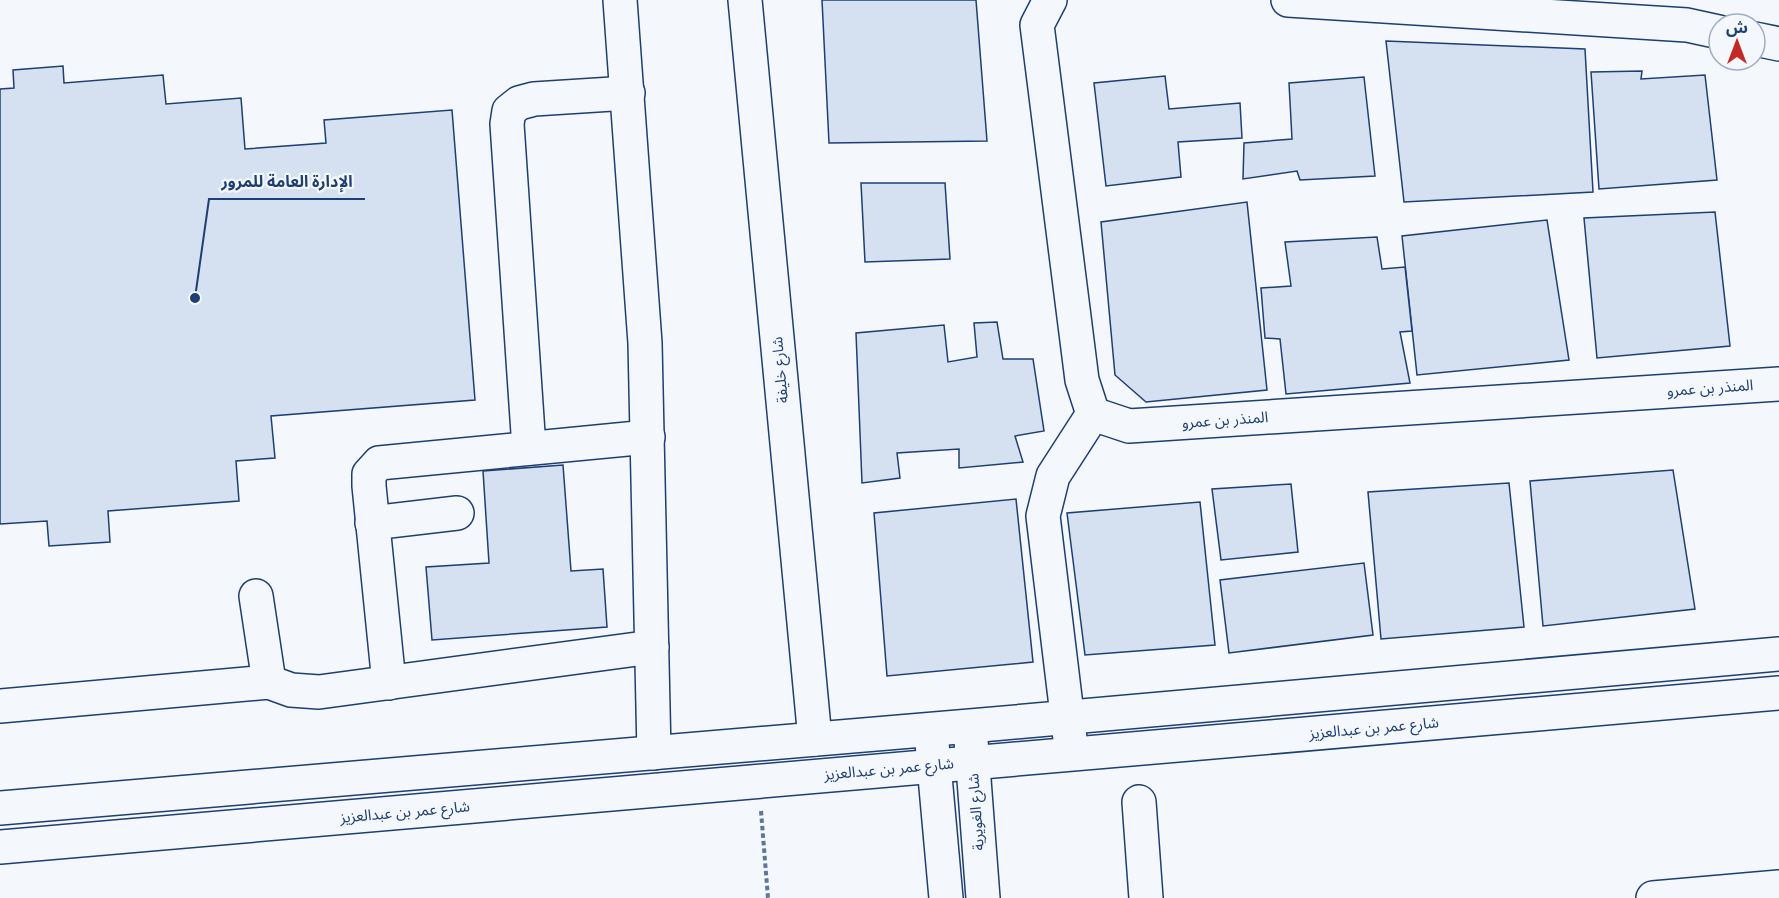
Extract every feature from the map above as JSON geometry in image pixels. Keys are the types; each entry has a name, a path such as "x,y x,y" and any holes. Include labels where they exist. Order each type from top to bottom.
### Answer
{"street":[{"path":"620,0 645,343 654,753"},
{"name":"شارع خليفة","path":"745,0 815,739"},
{"path":"1050,0 1037,25 1082,380 1093,414 1053,476 1043,516 1072,753"},
{"path":"1288,0 1687,25 1707,29"},
{"path":"530,448 507,124 509,111 519,103 534,99 628,93"},
{"name":"المنذر بن عمرو","path":"1093,414 1129,426 1779,384"},
{"path":"389,683 369,474 379,463 648,437"},
{"path":"372,523 457,513"},
{"path":"256,596 269,682"},
{"path":"0,706 269,682 291,690 319,692 652,647"},
{"path":"0,807 970,726 1779,654"},
{"name":"شارع عمر بن عبدالعزيز","path":"0,847 1779,693"},
{"name":"شارع الغويرية","path":"970,726 983,898"},
{"path":"930,729 946,898"},
{"path":"1139,802 1146,898"},
{"path":"1653,898 1779,887"}],"path":[{"path":"758,780 768,898"}],"building":[{"path":"822,0 976,0 987,141 829,143"},
{"path":"1386,41 1585,49 1593,192 1404,202"},
{"path":"63,66 64,83 163,75 166,104 241,98 245,149 326,143 324,120 452,110 475,400 271,416 275,458 236,461 239,501 108,511 110,542 49,546 47,521 0,524 0,89 14,88 13,70"},
{"path":"1642,71 1641,79 1705,75 1717,180 1599,189 1591,72"},
{"path":"1165,76 1169,109 1240,103 1242,138 1178,142 1181,177 1106,186 1094,83"},
{"path":"1364,77 1375,176 1300,180 1297,171 1243,179 1244,143 1292,139 1289,83"},
{"path":"861,183 945,183 950,259 865,262"},
{"path":"1247,202 1267,390 1146,402 1115,375 1101,222"},
{"path":"1715,212 1730,346 1597,358 1584,218"},
{"path":"1547,220 1569,360 1417,375 1402,236"},
{"path":"1377,237 1382,269 1405,267 1412,331 1400,332 1410,383 1286,394 1280,339 1265,338 1261,288 1291,286 1285,242"},
{"path":"997,322 1003,359 1033,359 1044,431 1015,436 1023,462 959,468 959,449 897,453 900,478 862,483 856,333 944,325 948,362 977,357 974,323"},
{"path":"563,465 571,571 603,569 607,627 432,640 426,567 489,563 483,471"},
{"path":"1673,470 1695,609 1543,626 1530,481"},
{"path":"1509,483 1524,627 1381,639 1368,492"},
{"path":"1291,484 1298,552 1221,560 1212,489"},
{"path":"1016,499 1033,662 887,676 874,513"},
{"path":"1200,502 1215,645 1085,655 1067,513"},
{"path":"1364,563 1373,635 1229,653 1220,580"}],"place":[{"name":"الإدارة العامة للمرور","path":"195,298"}]}
